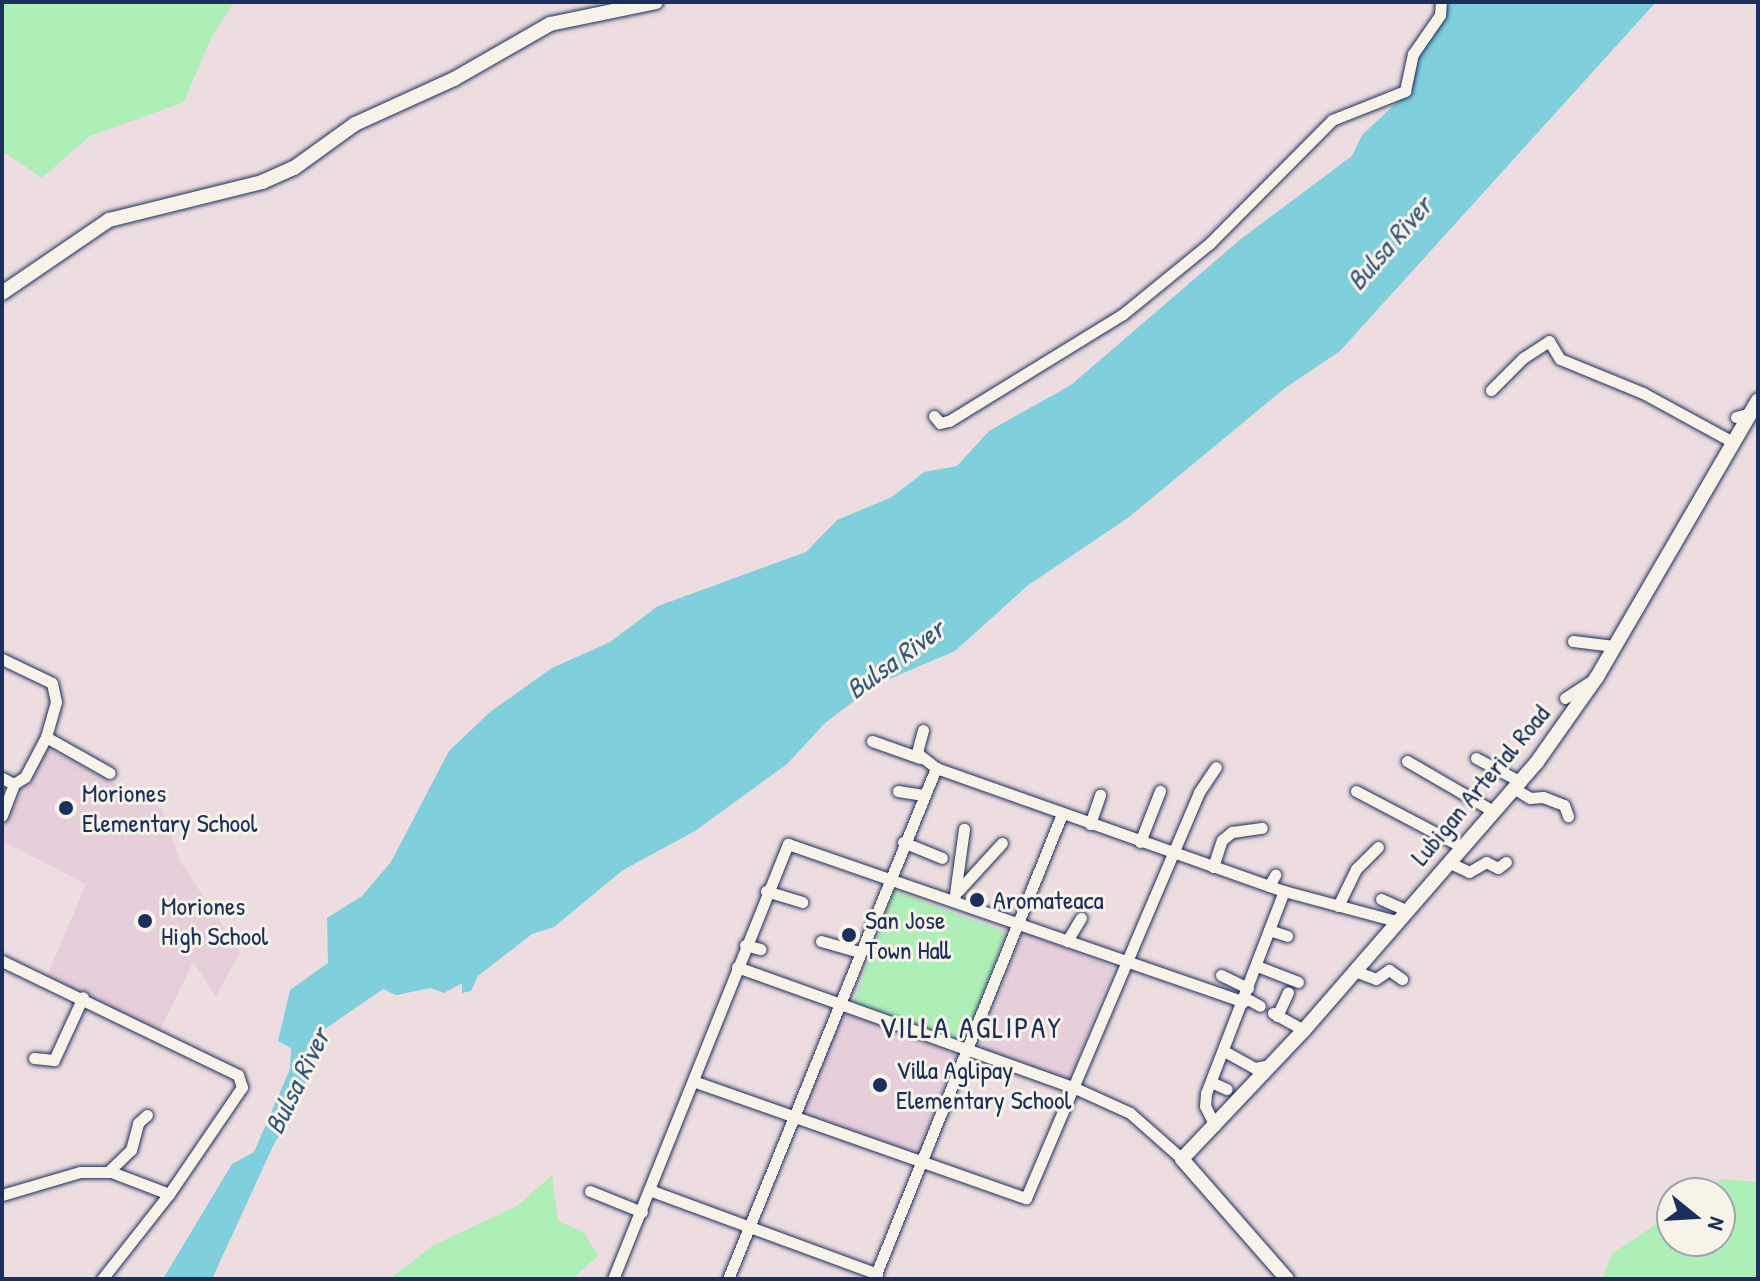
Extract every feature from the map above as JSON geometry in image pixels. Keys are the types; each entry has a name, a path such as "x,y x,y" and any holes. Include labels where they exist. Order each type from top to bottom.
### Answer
{"main road":[{"path":"2,293 109,220 262,182 294,168 364,119 454,79 550,24 656,2"},
{"name":"Lubigan Arterial Road","path":"1182,1159 1304,1030 1518,785 1597,677 1755,406"},
{"path":"1182,1159 1287,1279"}],"street":[{"path":"934,416 940,423 949,421 1123,314 1210,243 1332,120 1405,91 1413,54 1440,15 1441,2"},
{"path":"1491,390 1523,358 1549,341 1560,359 1643,393 1733,442"},
{"path":"1736,417 1755,406"},
{"path":"1573,641 1614,646"},
{"path":"2,659 52,683 56,702 46,737 25,777 14,784 2,816"},
{"path":"1565,698 1597,677"},
{"path":"920,758 917,748 923,730"},
{"path":"46,737 110,773"},
{"path":"872,741 920,758 936,768 1175,855 1338,906 1401,916"},
{"path":"1476,758 1518,785 1530,798 1543,797 1564,805 1568,816"},
{"path":"1407,761 1493,811"},
{"path":"693,1081 1026,1198 1175,855 1199,792 1216,767"},
{"path":"728,1279 791,1115 840,1002 922,795 936,768"},
{"path":"2,778 14,784"},
{"path":"898,791 922,795"},
{"path":"1140,842 1160,791"},
{"path":"1356,791 1462,847"},
{"path":"1090,824 1100,795"},
{"path":"652,1191 749,1225 875,1276 1062,814"},
{"path":"1213,867 1222,840 1232,832 1262,828"},
{"path":"956,896 964,829"},
{"path":"903,842 942,858"},
{"path":"956,896 1002,843"},
{"path":"613,1279 652,1191 766,891 788,844 889,878 956,896 1019,924 1127,963 1245,996"},
{"path":"1338,906 1356,869 1378,847"},
{"path":"1448,862 1469,872 1486,862 1498,868 1506,862"},
{"path":"1269,886 1275,875"},
{"path":"766,891 802,902"},
{"path":"1215,1126 1205,1106 1211,1082 1284,891"},
{"path":"1381,899 1401,916"},
{"path":"1067,941 1081,918"},
{"path":"1269,930 1287,936"},
{"path":"821,941 859,952"},
{"path":"745,945 760,949"},
{"path":"2,961 83,997 241,1080 242,1087 169,1194 102,1279"},
{"path":"1257,966 1298,982"},
{"path":"737,967 1075,1088 1130,1113 1182,1159"},
{"path":"1355,971 1370,982 1389,970 1402,979"},
{"path":"1221,975 1260,1006"},
{"path":"1288,992 1275,1014 1304,1030"},
{"path":"34,1058 54,1060 83,997"},
{"path":"1224,1051 1255,1068 1272,1064"},
{"path":"1211,1082 1227,1089"},
{"path":"109,1171 131,1150 138,1123 147,1115"},
{"path":"2,1195 71,1173 109,1171 169,1194"},
{"path":"590,1191 642,1212"}],"shaded area":[{"name":"Moriones High School","path":"44,746 162,809 180,861 240,952 216,996 193,962 159,1032 47,976 86,884 2,841 2,829"},
{"path":"1023,932 1114,967 1069,1083 978,1049"},
{"name":"Villa Aglipay Elementary School","path":"842,1011 957,1055 917,1160 802,1116"}],"green space":[{"path":"2,2 234,2 210,40 184,102 90,136 42,178 2,151"},
{"path":"894,891 1006,932 965,1043 854,1002"},
{"path":"552,1175 558,1221 584,1232 598,1256 572,1279 390,1279 432,1246 517,1206"},
{"path":"1736,1180 1758,1182 1758,1279 1602,1279 1612,1254 1656,1224 1656,1257 1736,1257"}],"water":[{"name":"Bulsa River","path":"1445,2 1656,2 1340,351 1285,388 1129,517 1027,586 955,651 875,685 825,723 787,764 695,831 623,870 554,927 532,934 478,976 471,991 462,993 462,983 444,993 431,988 396,995 383,989 325,1029 297,1106 274,1144 212,1279 163,1279 232,1164 254,1152 290,1069 291,1048 278,1041 290,990 328,963 327,918 362,896 391,862 449,751 490,712 552,668 610,642 658,606 806,552 837,520 892,497 924,472 957,466 989,431 1071,385 1242,238 1352,156 1362,135 1408,92 1415,56"}],"place":[{"name":"Moriones Elementary School","path":"66,808"},
{"name":"Aromateaca","path":"977,900"},
{"name":"Moriones High School","path":"145,921"},
{"name":"San Jose Town Hall","path":"849,935"},
{"name":"Villa Aglipay Elementary School","path":"880,1085"}],"district":[{"name":"VILLA AGLIPAY","path":"971,1027"}]}
